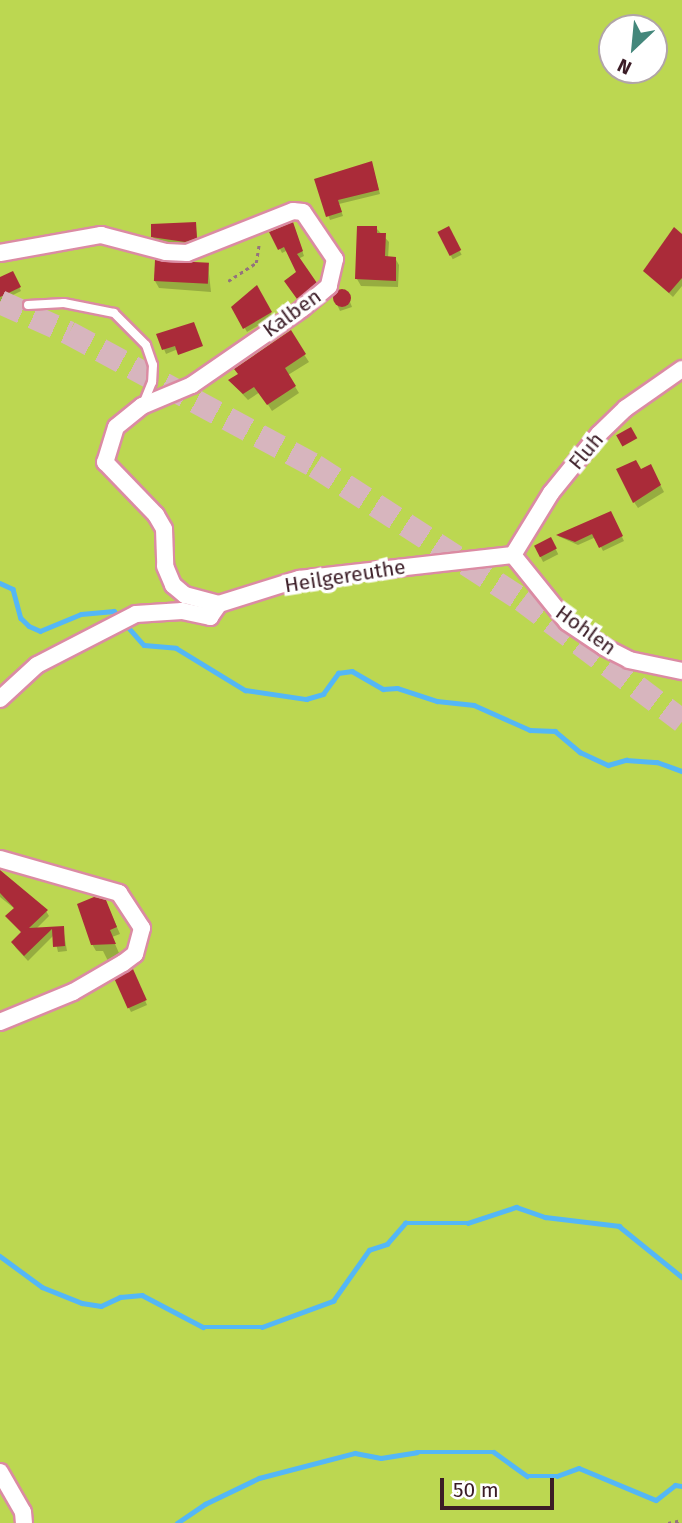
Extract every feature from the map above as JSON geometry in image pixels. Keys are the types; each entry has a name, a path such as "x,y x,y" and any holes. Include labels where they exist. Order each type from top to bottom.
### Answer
{"street":[{"name":"Kalben","path":"0,253 101,235 166,252 187,253 256,229 293,211 303,212 335,259 329,286 192,385 142,407 116,427 105,462 160,522 166,543 165,566 173,585 185,595 219,604"},
{"name":"Fluh","path":"513,555 551,493 600,434 626,408 682,369"},
{"name":"Heilgereuthe","path":"0,699 37,666 136,614 182,611 210,617 219,604 299,579 513,555"},
{"name":"Hohlen","path":"513,555 567,622 604,648 629,660 682,671"},
{"path":"0,859 119,893 142,928 135,954 123,963 73,992 0,1022"},
{"path":"0,1472 23,1512 24,1523"}],"lane":[{"path":"27,305 98,307 126,323 146,345 153,365 152,382 142,407"}],"path":[{"path":"228,281 256,263 260,253 256,229"},
{"path":"668,1523 682,1520"}],"green space":[{"path":"0,0 682,0 682,1523 0,1523"}],"building":[{"path":"372,161 379,190 338,200 342,212 326,217 314,179"},
{"path":"196,222 197,238 185,242 151,237 151,224"},
{"path":"293,222 303,251 297,254 317,283 297,299 284,281 296,272 284,247 278,250 269,232"},
{"path":"357,226 377,226 377,233 386,233 385,256 396,257 396,281 355,279"},
{"path":"449,226 461,250 450,256 437,232"},
{"path":"674,227 682,234 682,278 669,293 643,271"},
{"path":"155,260 209,263 208,284 154,281"},
{"path":"13,271 21,287 0,297 0,277"},
{"path":"257,285 272,312 243,329 231,307"},
{"path":"342,289 348,292 351,298 348,304 342,307 336,304 333,298 336,292"},
{"path":"194,322 203,346 178,355 175,346 162,350 156,334"},
{"path":"291,330 306,354 285,368 296,386 267,405 254,387 243,394 228,380 238,374 234,369"},
{"path":"631,427 637,438 622,447 616,435"},
{"path":"636,460 641,469 651,464 661,485 633,503 616,469"},
{"path":"611,511 623,536 599,548 592,534 575,542 556,535"},
{"path":"551,537 557,549 540,557 534,546"},
{"path":"0,870 48,910 29,928 64,926 65,946 53,947 52,929 24,956 11,942 21,932 5,916 14,908 0,893"},
{"path":"94,897 106,900 117,927 110,930 116,944 91,945 77,904"},
{"path":"133,969 147,1000 128,1009 114,978"}],"waterway":[{"path":"0,583 13,589 21,618 40,631 81,614 114,611 144,645 176,648 245,690 306,699 323,694 338,673 352,671 383,689 397,688 437,701 474,705 530,730 555,731 580,752 608,765 626,760 657,762 682,771"},
{"path":"0,1256 42,1287 82,1303 101,1306 120,1297 142,1295 203,1327 262,1327 333,1301 369,1250 387,1244 405,1223 468,1223 516,1207 545,1217 619,1226 682,1277"},
{"path":"177,1523 205,1504 259,1478 355,1453 381,1458 417,1452 494,1452 527,1476 557,1476 579,1468 656,1500 675,1485 682,1486"}],"tunnel":[{"path":"0,302 69,333 315,466 522,600 682,721"}]}
